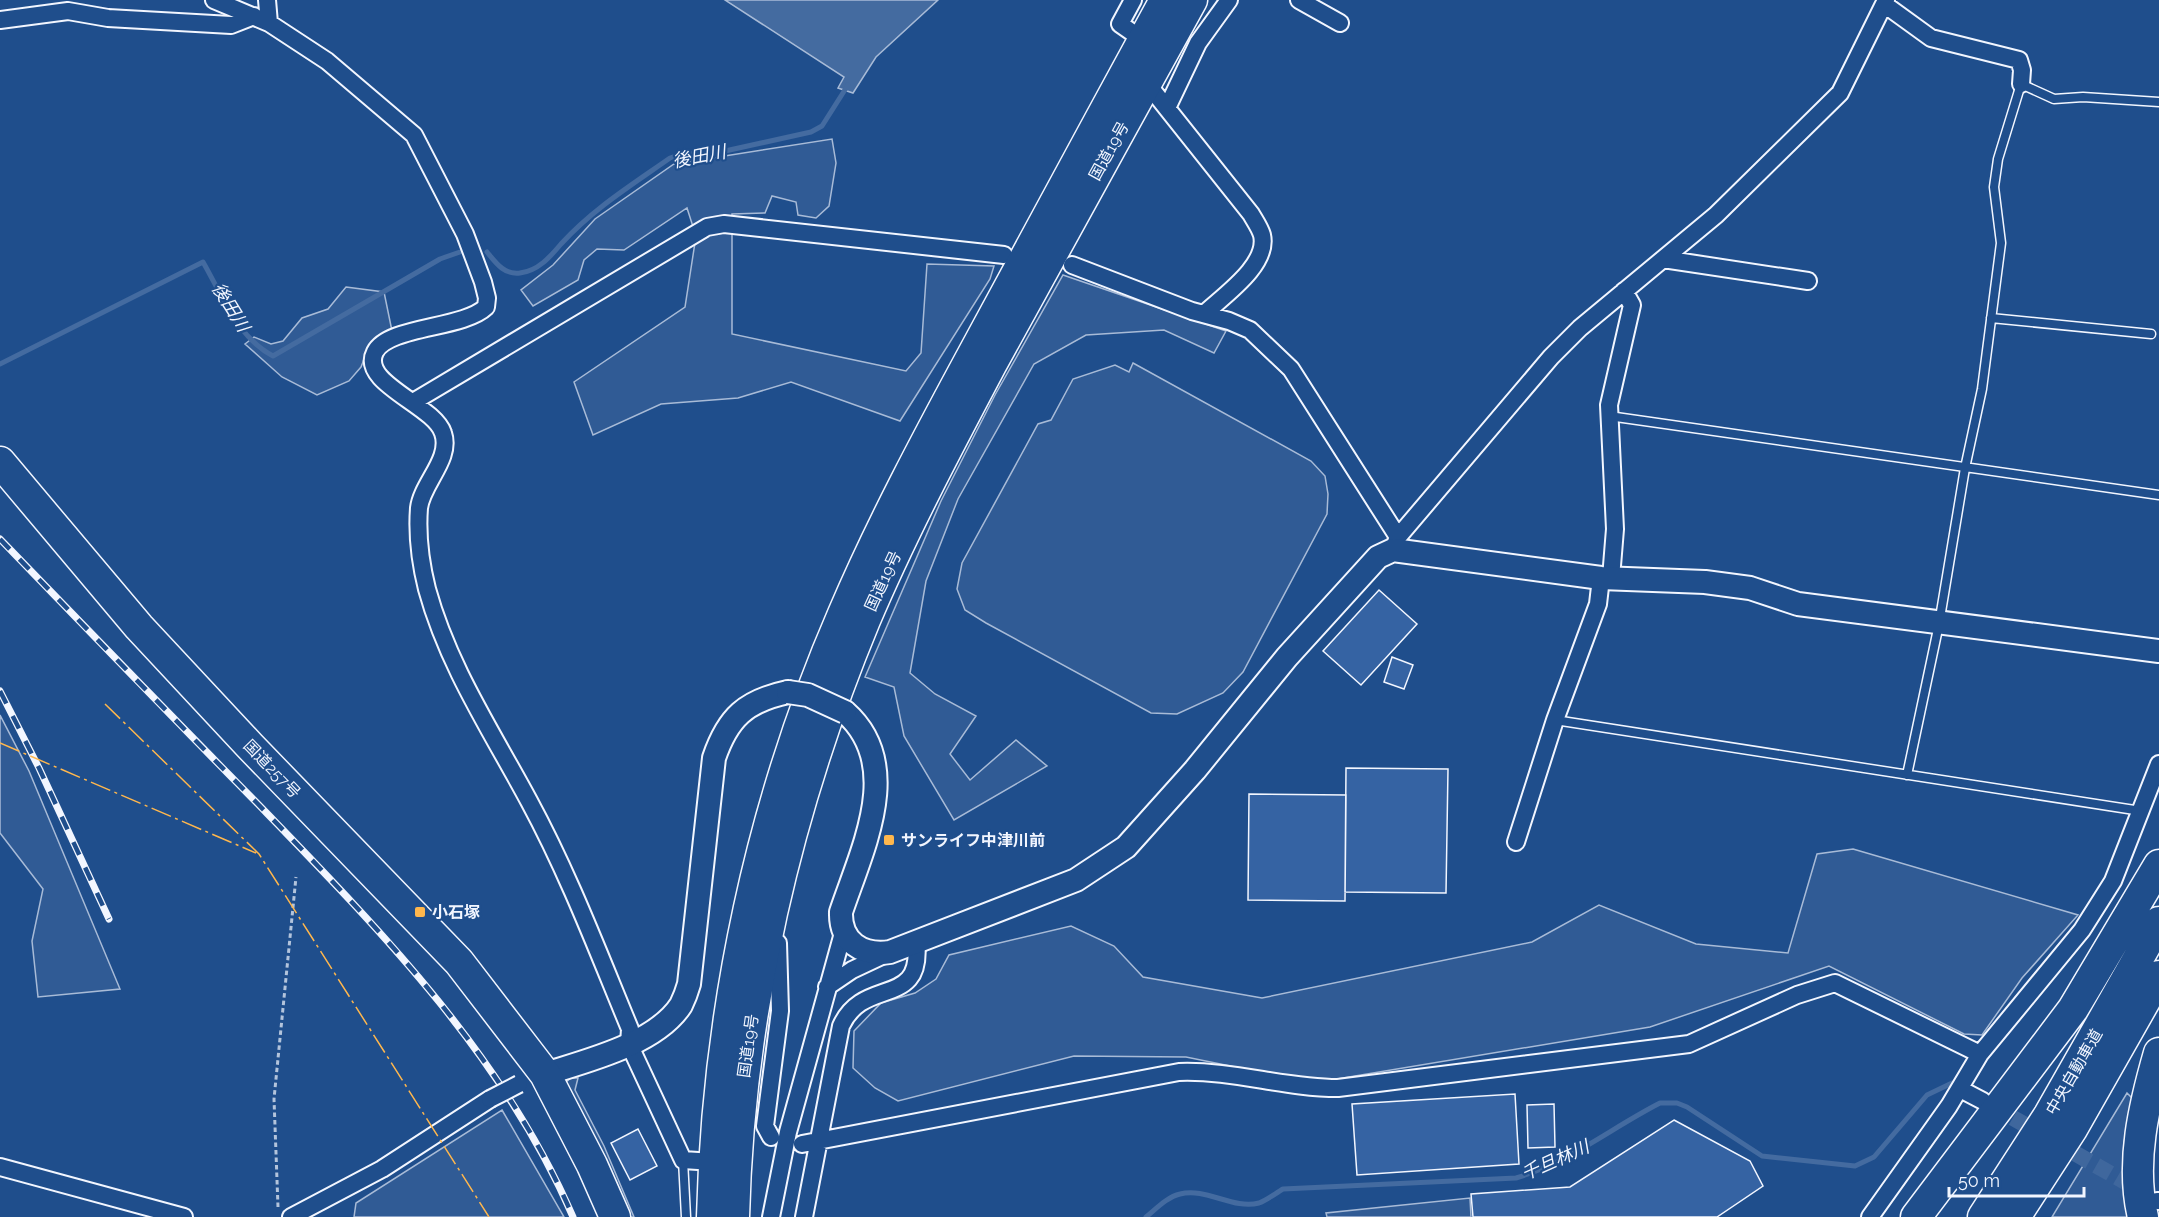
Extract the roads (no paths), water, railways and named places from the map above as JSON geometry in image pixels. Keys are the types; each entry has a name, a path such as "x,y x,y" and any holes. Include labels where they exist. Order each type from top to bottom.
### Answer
{"highway":[{"name":"国道19号","path":"712,1217 713,1162 721,1069 736,971 756,876 793,749 842,615 916,461 1165,0"},
{"name":"国道19号","path":"734,1217 735,1164 744,1067 759,970 781,879 816,754 865,620 937,466 1192,0"},
{"name":"国道257号","path":"0,462 139,627 250,746 459,962 532,1079 592,1165 615,1217"},
{"path":"1916,1217 2073,1009 2159,865"},
{"name":"中央自動車道","path":"1983,1217 2049,1115 2159,922"},
{"name":"中央自動車道","path":"2015,1217 2072,1129 2159,976"},
{"path":"2153,1206 2137,1176 2146,1100 2159,1053"}],"street":[{"path":"214,0 261,19 327,61 414,135 465,234 483,282 487,298 486,306 470,317 390,340 374,353 373,369 380,378 434,419 443,430 446,443 419,508 420,542 427,590 451,657 564,869 630,1029 629,1044 683,1160 713,1162"},
{"path":"261,19 267,0"},
{"path":"1133,0 1120,24 1143,40"},
{"path":"1167,108 1198,43 1229,0"},
{"path":"1299,0 1340,23"},
{"path":"827,987 852,970 890,952 1076,880 1126,847 1195,770 1287,657 1378,557 1395,544 1551,357 1580,328 1716,215 1840,93 1885,2 1931,38 2019,60 2022,69 2021,84"},
{"path":"0,20 68,11 108,18 231,25 261,19"},
{"path":"1146,82 1251,214 1262,235 1262,250 1257,264 1204,314"},
{"path":"413,402 707,227 724,224 1004,255"},
{"path":"1663,259 1808,281"},
{"path":"1072,265 1250,330 1291,369 1395,544"},
{"path":"1516,842 1555,720 1606,578 1615,529 1609,405 1632,305 1624,291"},
{"path":"1395,544 1606,578 1705,582 1750,588 1798,604 2159,651"},
{"path":"291,1217 382,1169 490,1099 532,1079 594,1059 629,1044 663,1023 680,1006 689,984 710,779 721,738 732,719 751,704 788,692 808,695 845,712 865,734 872,751 877,775 870,824 841,912 843,933 788,1132 771,1217"},
{"path":"1870,1217 1892,1190 1960,1089 1980,1054 2082,930 2113,881 2159,764"},
{"path":"771,1137 765,1126 780,1011 777,946 781,879"},
{"path":"843,933 851,942 868,953 890,952"},
{"path":"804,1217 841,1026 846,1016 860,1001 909,981 918,964 916,941"},
{"path":"802,1144 1179,1072 1213,1071 1308,1088 1338,1088 1689,1044 1797,995 1834,983 1980,1054"},
{"path":"1960,1089 1983,1101"},
{"path":"0,1167 184,1217"}],"lane":[{"path":"1907,775 1939,624 1965,468 1982,388 2001,243 1994,187 1998,159 2021,84 2054,99 2083,97 2159,102"},
{"path":"1991,318 2151,334"},
{"path":"1609,416 2159,495"},
{"path":"1555,720 2141,811"},
{"path":"683,1160 686,1217"}],"waterway":[{"name":"後田川","path":"487,252 509,272 526,272 548,258 573,231 599,209 670,158 682,154 725,151 811,132 822,126 848,85"},
{"name":"後田川","path":"0,364 203,262 240,327 261,348 273,356 440,259 460,252"},
{"name":"千旦林川","path":"1146,1217 1162,1204 1180,1194 1200,1193 1239,1204 1249,1204 1262,1202 1283,1189 1516,1178 1572,1154 1660,1103 1677,1103 1687,1107 1762,1156 1855,1166 1874,1157 1927,1095 1952,1083"}],"tunnel":[{"path":"1992,1106 2141,1191"}],"railway":[{"path":"0,539 347,897 434,995 474,1047 511,1101 544,1157 573,1217"},
{"path":"0,691 39,768 109,919"}],"place":[{"name":"サンライフ中津川前","path":"889,840"},
{"name":"小石塚","path":"420,912"}]}
